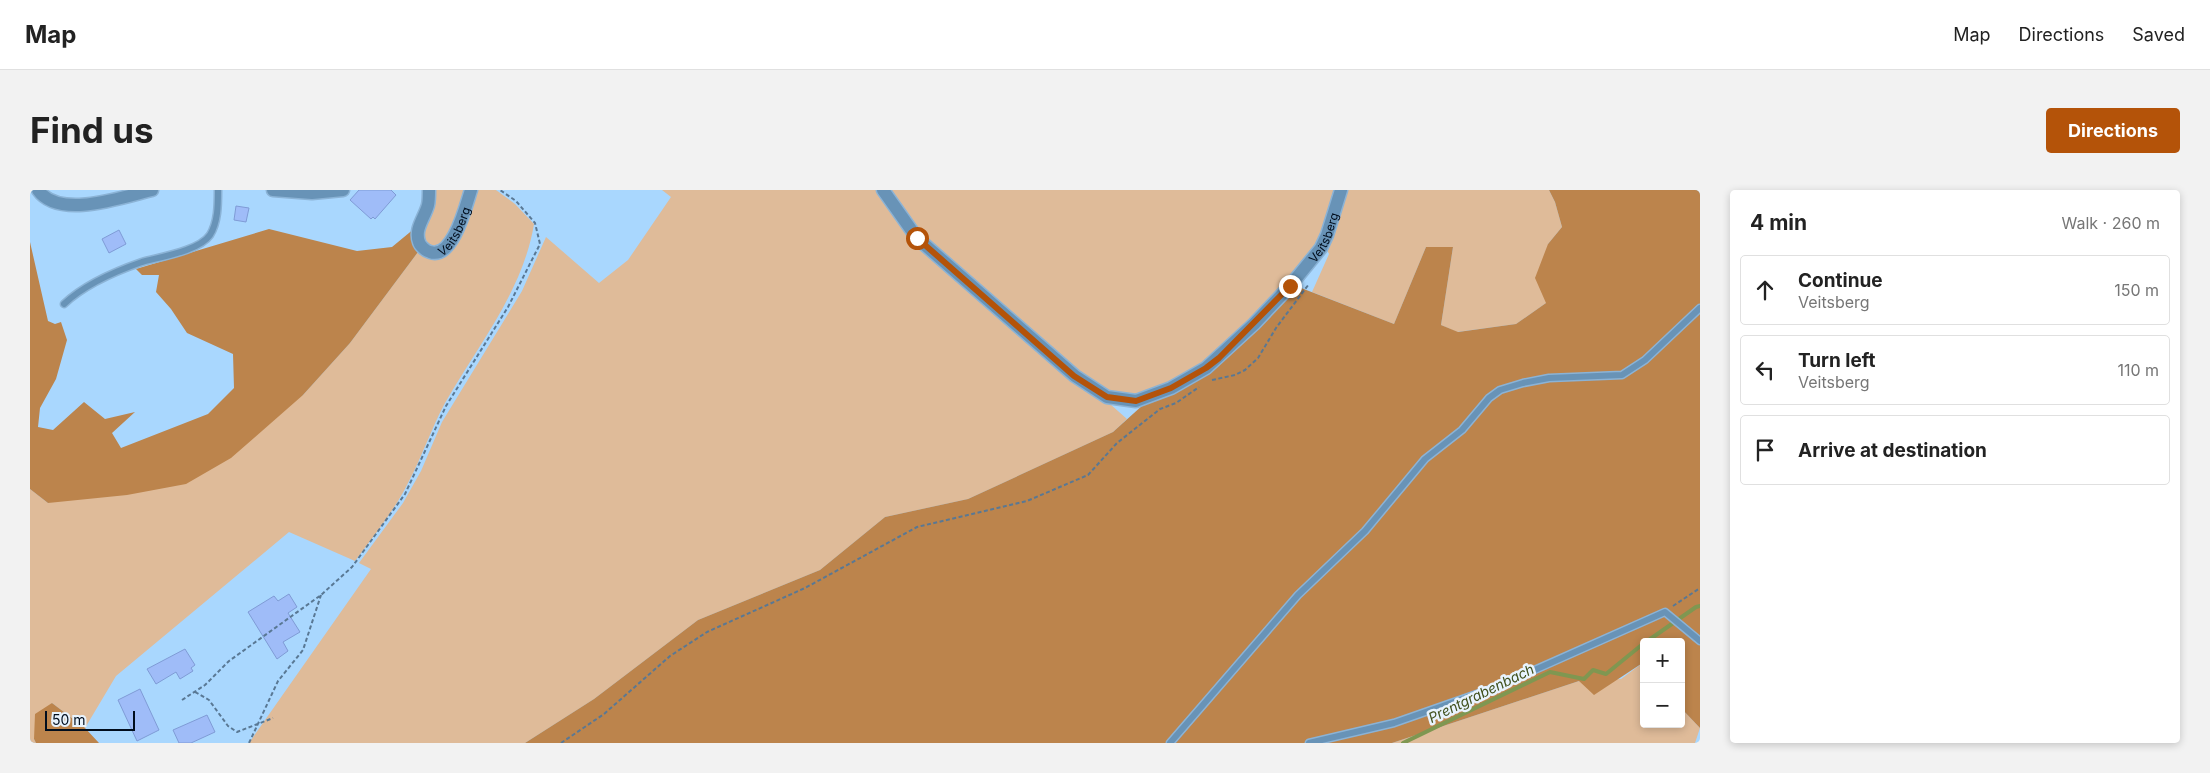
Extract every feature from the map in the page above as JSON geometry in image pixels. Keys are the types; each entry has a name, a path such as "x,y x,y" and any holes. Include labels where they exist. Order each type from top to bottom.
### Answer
{"street":[{"path":"38,190 42,195 59,205 84,205 152,190"},
{"path":"273,190 312,193 343,190"},
{"name":"Veitsberg","path":"429,190 428,205 419,227 418,236 422,247 428,252 434,253 440,252 450,242 462,222 471,190"},
{"name":"Veitsberg","path":"883,190 917,238 1074,376 1107,397 1136,401 1171,388 1192,377 1219,358 1254,324 1290,286 1321,248 1328,236 1341,190"}],"lane":[{"path":"64,304 72,296 114,273 189,249 209,237 216,222 218,190"},
{"path":"1170,743 1298,594 1365,531 1425,459 1462,430 1489,398 1500,390 1548,378 1622,375 1645,360 1700,308"},
{"path":"1309,743 1394,723 1494,688 1665,612 1682,629 1700,641"}],"path":[{"path":"182,700 229,661 321,595 352,568 405,494 446,406 508,306 540,244 535,223 516,202 500,190"},
{"path":"1208,381 1235,375 1245,370 1258,358 1276,328 1313,278"},
{"path":"560,743 604,714 670,656 707,632 805,588 917,527 1027,501 1088,475 1097,462 1125,436 1160,409 1176,403 1200,387"},
{"path":"1665,612 1700,588"},
{"path":"249,743 278,682 303,650 321,595"},
{"path":"195,691 209,700 228,726 237,732 273,718"}],"shaded area":[{"path":"432,190 467,190 459,216 451,233 445,240 430,246 422,234"},
{"path":"474,190 496,190 515,204 534,224 528,249 510,295 445,403 402,493 355,561 289,532 116,676 85,728 52,703 34,739 36,743 30,743 30,489 48,503 303,395 350,343 418,252 424,256 436,258"},
{"path":"662,190 881,190 894,213 1127,419 1113,432 968,499 885,517 820,570 698,620 594,699 525,743 249,743 371,569 359,563 403,503 421,471 442,422 522,291 546,237 599,283 628,260 671,197"},
{"path":"888,190 1339,190 1318,246 1245,328 1197,371 1139,395 1116,394 1095,386 925,241"},
{"path":"1345,190 1549,190 1555,202 1562,227 1548,244 1546,303 1516,324 1457,332 1441,325 1453,247 1426,247 1394,324 1312,292 1329,254 1326,248 1334,235"},
{"path":"1549,190 1700,190 1700,728 1685,712 1685,638 1640,638 1640,665 1594,695 1579,681 1392,743 525,743 594,699 698,620 820,570 885,517 968,499 1113,432 1144,404 1183,384 1296,286 1394,324 1426,247 1453,247 1441,325 1458,332 1516,324 1546,303 1535,278 1548,244 1562,227 1555,202"},
{"path":"415,228 414,242 418,252 350,343 303,395 231,458 186,484 127,495 48,503 30,489 30,242 48,321 55,324 61,322 67,340 56,379 40,408 38,427 53,430 84,402 105,419 135,412 112,433 121,448 208,414 234,388 233,354 187,333 171,309 156,292 159,275 142,275 136,269 269,229 357,251 392,247"},
{"path":"1640,665 1640,728 1685,728 1685,712 1700,728 1695,743 1392,743 1579,681 1621,679"},
{"path":"52,703 85,728 99,743 36,743 34,739 35,714"}],"building":[{"path":"359,190 391,190 396,195 375,219 373,217 371,219 350,200"},
{"path":"236,206 249,208 246,222 234,220"},
{"path":"119,230 126,244 109,253 102,239"},
{"path":"289,594 297,607 288,613 300,632 283,642 288,651 277,659 248,612 274,596 278,601"},
{"path":"185,649 195,665 191,668 193,671 180,679 176,672 156,684 147,669"},
{"path":"140,689 159,730 137,741 118,700"},
{"path":"207,715 215,732 191,743 179,743 173,730"}],"waterway":[{"name":"Prentgrabenbach","path":"1652,638 1700,606"},
{"name":"Prentgrabenbach","path":"1403,743 1550,672 1584,679 1593,670 1606,674 1640,646"}],"route":[{"path":"917,238 1074,376 1107,397 1136,401 1171,388 1206,368 1254,324 1290,286"}]}
